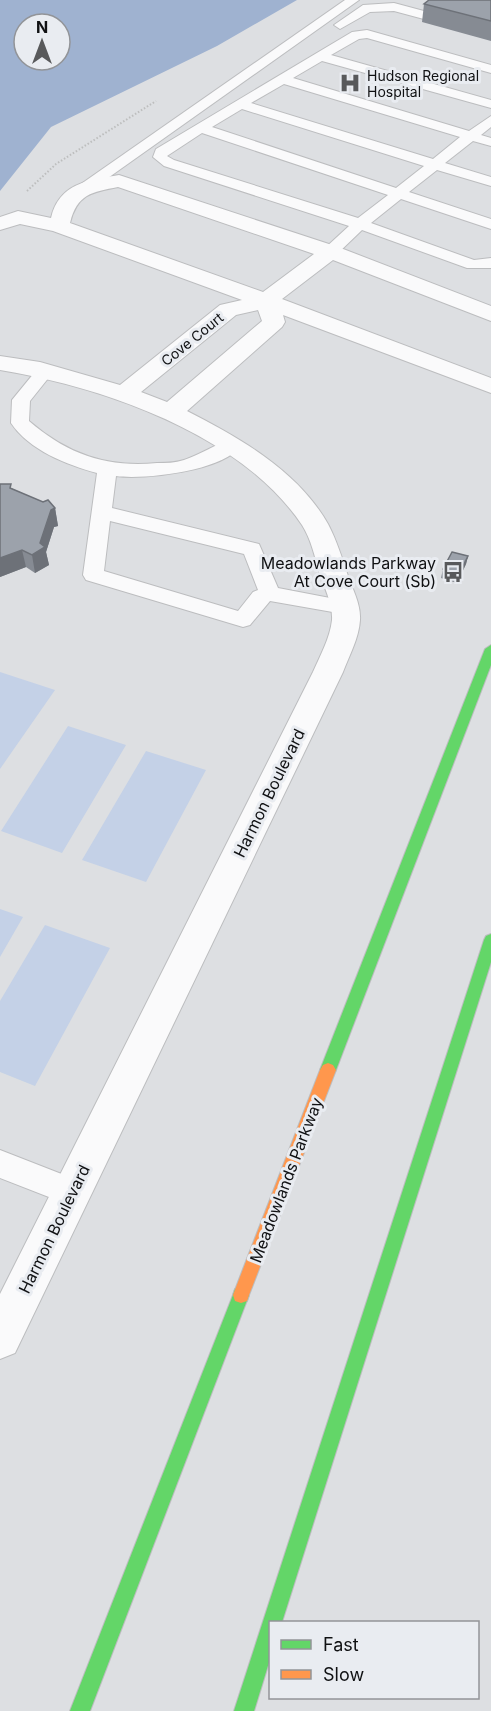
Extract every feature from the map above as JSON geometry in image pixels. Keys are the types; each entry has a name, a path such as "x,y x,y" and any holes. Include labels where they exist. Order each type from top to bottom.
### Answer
{"main road":[{"name":"Meadowlands Parkway","path":"80,1711 491,649"},
{"path":"273,1621 491,940"},
{"path":"244,1711 269,1632"}],"street":[{"path":"59,226 64,205 86,187 119,181 330,252 491,314"},
{"path":"0,224 18,217 59,226 491,386"},
{"name":"Cove Court","path":"125,393 228,310 266,301 330,252"},
{"path":"171,412 274,322 266,301"},
{"name":"Harmon Boulevard","path":"0,363 45,371 125,393 171,412 261,465 297,501 313,522 326,550 344,606 346,620 328,672 0,1338"}],"lane":[{"path":"86,187 353,0"},
{"path":"251,70 285,61 367,8 394,7 491,33"},
{"path":"119,181 131,166 161,152 356,34 368,34 491,69"},
{"path":"320,56 491,105"},
{"path":"282,79 491,142"},
{"path":"239,104 491,182"},
{"path":"330,252 360,224 491,120"},
{"path":"201,128 491,224"},
{"path":"161,152 160,158 169,163 360,224 472,265 491,263"},
{"path":"45,371 21,400 20,423 36,438 60,452 107,471 139,472 187,466 231,446"},
{"path":"107,471 93,575 243,620 260,597 270,594 344,606"},
{"path":"101,512 252,549 270,594"},
{"path":"0,1164 72,1192"}],"shaded area":[{"path":"0,0 297,0 217,46 51,127 0,191"},
{"path":"0,672 55,690 0,769"},
{"path":"68,726 126,745 62,853 1,831"},
{"path":"146,751 206,770 146,882 82,860"},
{"path":"0,909 23,917 0,957"},
{"path":"45,925 110,948 35,1086 0,1072 0,1001"}],"building":[{"path":"429,0 491,0 491,21 424,4"},
{"path":"0,484 11,484 10,488 43,502 48,500 55,508 51,510 40,543 45,547 32,555 22,550 0,558"},
{"path":"452,552 468,556 459,574 443,569"}],"traffic: fast":[{"path":"328,1070 491,649"},
{"path":"272,1621 491,940"},
{"path":"80,1711 241,1295"},
{"path":"244,1711 269,1632"}],"traffic: slow":[{"path":"241,1295 328,1070"}],"place":[{"name":"Hudson Regional Hospital","path":"350,83"},
{"name":"Meadowlands Parkway At Cove Court (Sb)","path":"453,572"}]}
